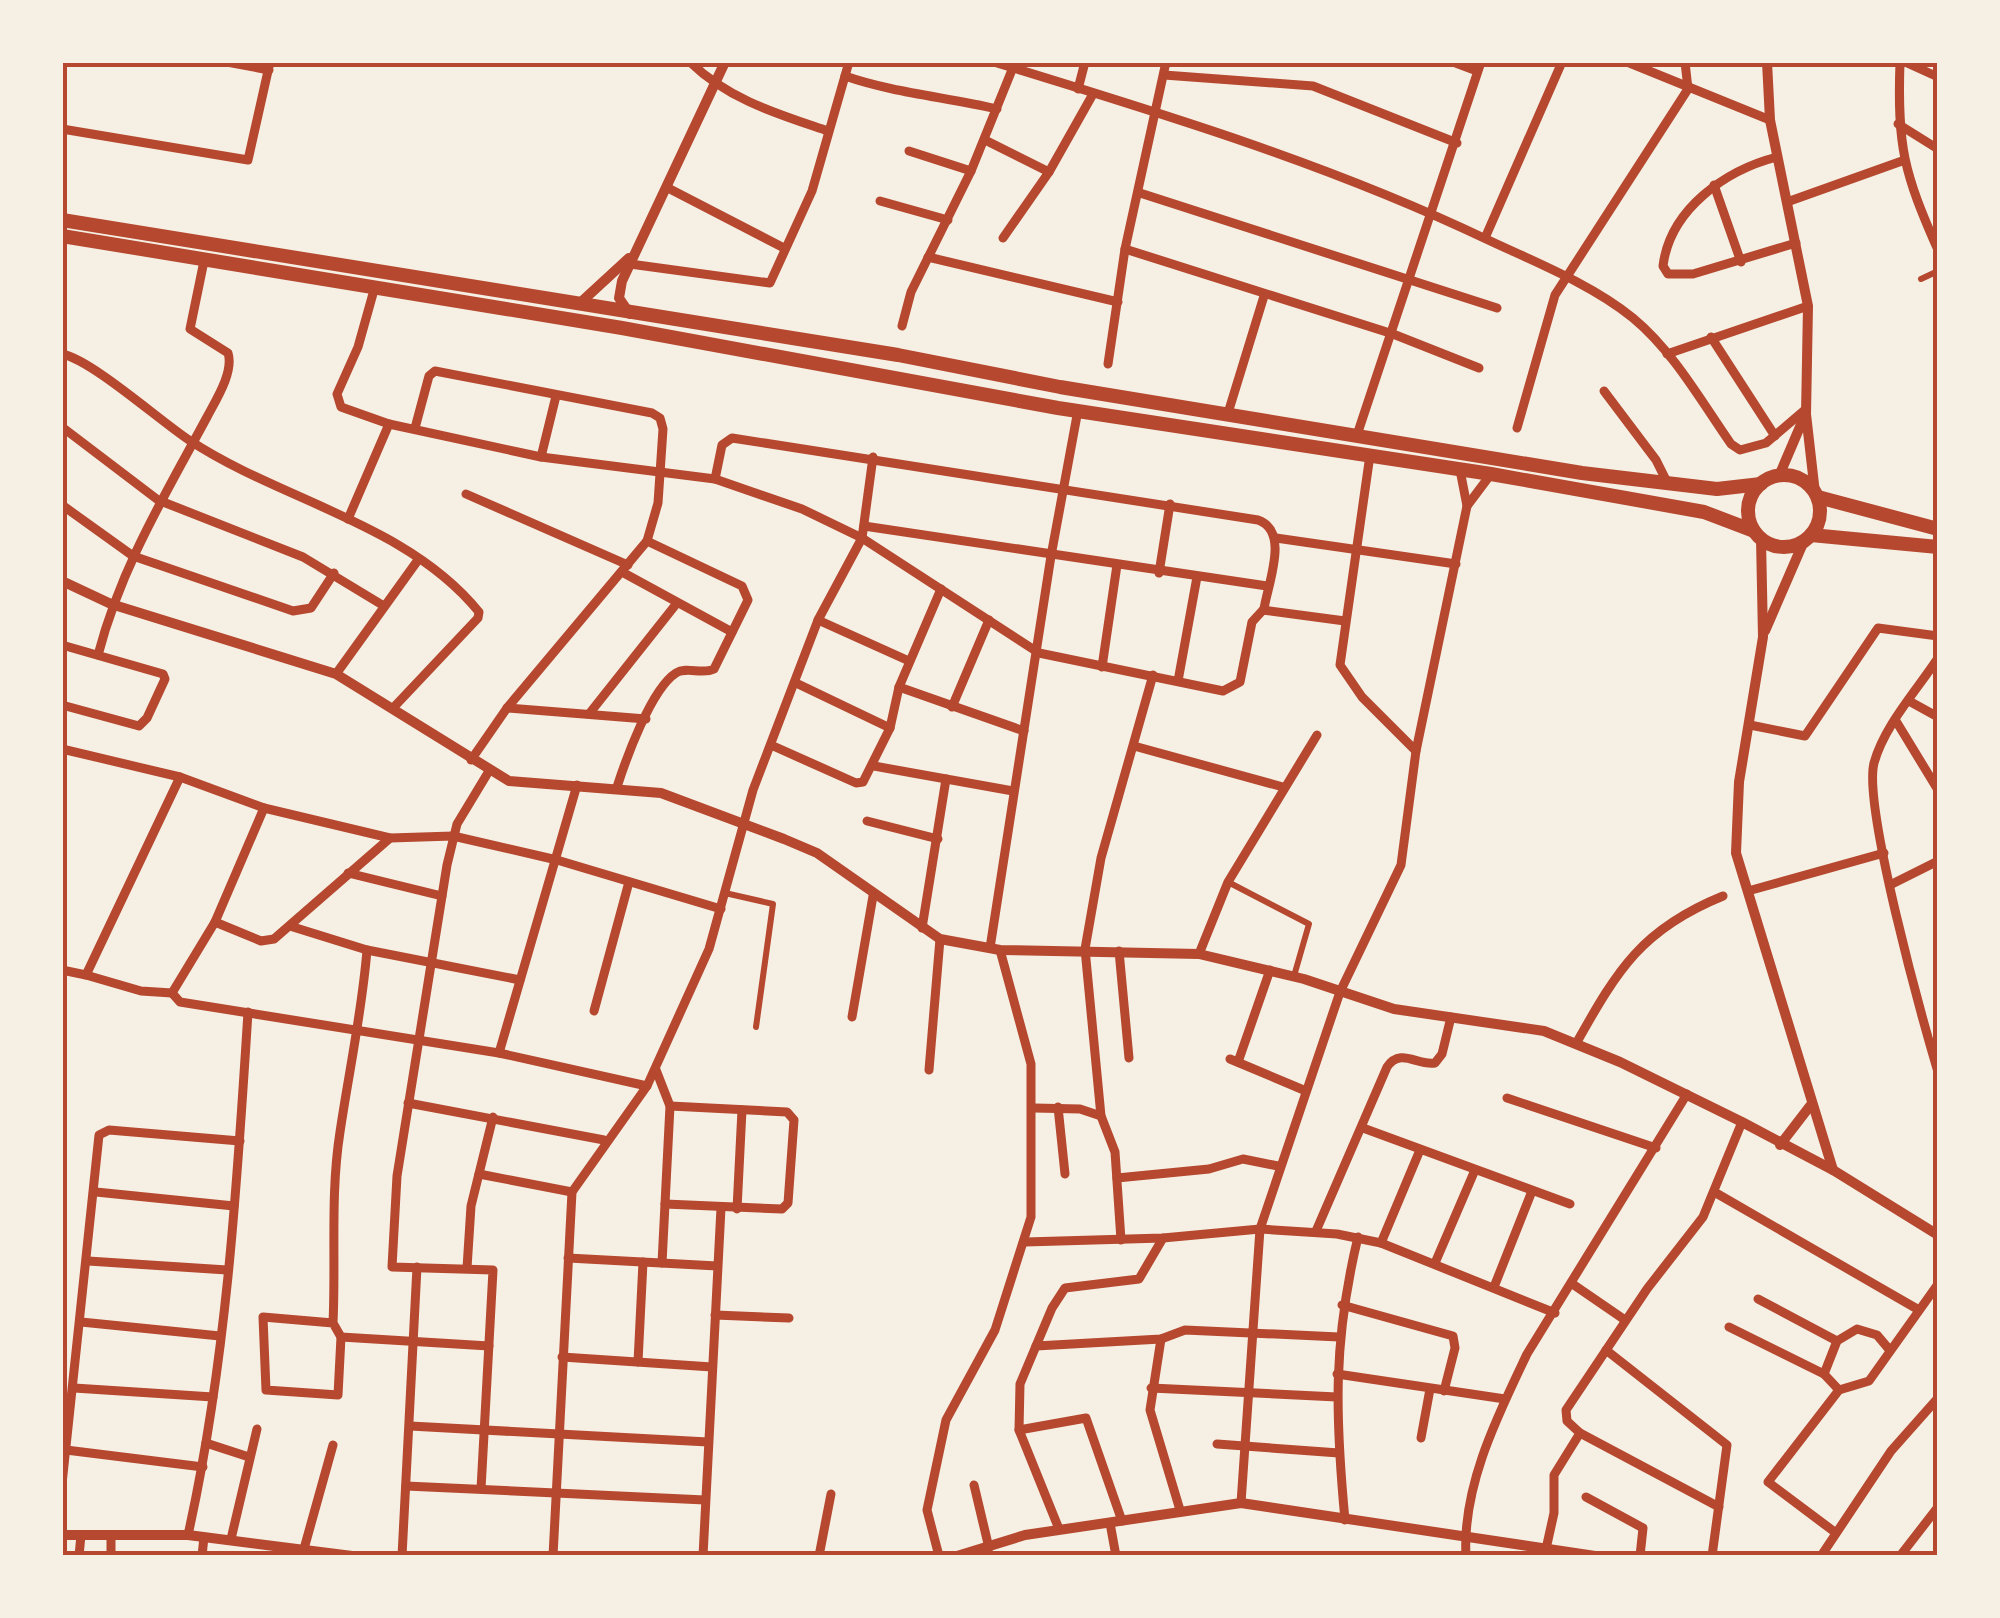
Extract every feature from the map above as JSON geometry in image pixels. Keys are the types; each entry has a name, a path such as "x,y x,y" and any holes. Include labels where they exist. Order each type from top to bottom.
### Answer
{"main road":[{"path":"62,220 631,315 898,355 1669,486 1728,490 1761,484 1778,476 1800,479 1816,495 1938,529"},
{"path":"62,236 622,328 1078,410 1490,474 1704,512 1782,547 1808,538 1938,546"},
{"path":"1757,535 1749,501 1761,484"},
{"path":"1808,538 1820,512 1816,495"}],"street":[{"path":"62,129 236,158 252,156 269,66 228,62"},
{"path":"690,62 714,85 770,112 828,131"},
{"path":"631,315 619,298 630,264 725,62"},
{"path":"630,264 767,285 812,192 849,62"},
{"path":"994,62 1156,110 1429,211 1568,280 1632,318 1668,354 1736,448 1753,449 1806,412"},
{"path":"1078,89 1085,62"},
{"path":"1108,364 1125,249 1166,62"},
{"path":"1357,435 1479,67 1454,62"},
{"path":"1484,238 1562,62"},
{"path":"1627,62 1688,90 1770,120"},
{"path":"1517,428 1555,295 1688,90 1685,62"},
{"path":"1767,62 1770,120 1808,306 1806,412 1816,495"},
{"path":"1938,78 1903,62 1898,124 1902,161 1938,250"},
{"path":"902,326 910,292 971,172 1014,65"},
{"path":"1164,75 1313,86 1457,142"},
{"path":"845,76 882,88 927,93 997,109"},
{"path":"1003,238 1094,94"},
{"path":"1898,124 1938,149"},
{"path":"985,140 1048,172"},
{"path":"909,152 971,172"},
{"path":"1777,157 1714,185 1670,241 1664,270 1682,275 1741,262 1796,243"},
{"path":"1787,202 1902,161"},
{"path":"1714,185 1741,262"},
{"path":"668,188 784,248"},
{"path":"1140,193 1497,308"},
{"path":"880,200 948,220"},
{"path":"1125,249 1393,334 1478,368"},
{"path":"576,306 605,285 636,250"},
{"path":"928,257 1118,302"},
{"path":"98,654 111,604 158,500 217,398 231,358 190,329 204,261"},
{"path":"1921,279 1938,271"},
{"path":"374,290 336,402 390,424 541,457 716,480 863,532 1267,586"},
{"path":"1228,413 1264,296"},
{"path":"1668,354 1808,306"},
{"path":"1711,337 1775,436"},
{"path":"62,354 193,443 348,519 456,587 480,614 394,707"},
{"path":"415,428 429,376 435,371 655,414 663,429 648,541 506,708 471,760"},
{"path":"1604,391 1656,460 1669,486"},
{"path":"541,457 556,396"},
{"path":"938,1556 927,1510 946,1420 995,1330 1031,1217 1031,1064 995,949 1012,791 1039,653 1051,556 1078,410"},
{"path":"1778,476 1806,412"},
{"path":"348,519 390,424"},
{"path":"62,428 158,500 334,573 384,606"},
{"path":"716,480 722,444 732,438 873,456 1064,492 1170,504 1262,521 1276,538 1456,564"},
{"path":"1370,455 1340,658 1343,674 1416,751"},
{"path":"553,1556 572,1192 604,1140 647,1086 678,1010 710,950 740,824 818,620 863,532 873,456"},
{"path":"1241,1503 1260,1229 1278,1166 1340,992 1400,865 1416,751 1467,506 1460,470"},
{"path":"1467,506 1490,474"},
{"path":"466,494 625,568 677,603 732,632"},
{"path":"1159,573 1170,504"},
{"path":"62,506 133,556 302,612 313,606 334,573"},
{"path":"863,532 1039,653 1216,691 1236,688 1242,678 1252,622 1264,609 1276,538"},
{"path":"1757,535 1763,637 1739,782 1736,841 1810,1106 1833,1170"},
{"path":"1763,637 1808,538"},
{"path":"617,787 646,719 674,674 714,669 748,600 746,589 648,541"},
{"path":"336,674 418,560"},
{"path":"1102,667 1116,565"},
{"path":"1178,680 1197,577"},
{"path":"62,581 111,604 336,674 394,707 489,772 510,781 661,793 817,853 940,939 995,949 1198,954 1294,976 1394,1009 1525,1026 1577,1042 1833,1170 1938,1235"},
{"path":"771,745 860,784 874,766 890,728 899,688 941,589"},
{"path":"589,714 677,603"},
{"path":"1264,609 1344,621"},
{"path":"818,620 909,661"},
{"path":"952,707 990,620"},
{"path":"1750,724 1804,736 1878,628 1938,636"},
{"path":"62,645 165,676 144,723 137,726 62,705"},
{"path":"1938,658 1896,721 1872,772 1884,853 1934,1040 1938,1072"},
{"path":"1121,1240 1115,1152 1101,1116 1085,949 1100,858 1154,675"},
{"path":"796,683 890,728"},
{"path":"899,688 1024,731"},
{"path":"1909,701 1938,717"},
{"path":"506,708 646,719"},
{"path":"1896,721 1938,790"},
{"path":"1198,954 1228,882 1317,736"},
{"path":"1134,746 1283,787"},
{"path":"62,749 180,777 264,808 390,838 453,836 557,860 721,909"},
{"path":"751,753 764,760"},
{"path":"874,766 1012,791"},
{"path":"481,1489 493,1270 392,1267 397,1176 453,836 465,807 489,772"},
{"path":"86,974 180,777"},
{"path":"922,928 946,779"},
{"path":"499,1053 578,785"},
{"path":"172,993 215,922 264,808"},
{"path":"867,821 938,839"},
{"path":"215,922 264,942 293,926 390,838"},
{"path":"1748,891 1884,853"},
{"path":"1892,884 1938,860"},
{"path":"348,873 442,896"},
{"path":"594,1011 629,882"},
{"path":"1228,882 1309,924 1294,976"},
{"path":"725,893 774,904 756,1027"},
{"path":"852,1017 874,896"},
{"path":"1577,1042 1638,946 1676,917 1722,896"},
{"path":"293,926 368,950 520,980"},
{"path":"929,1070 940,939"},
{"path":"333,1323 262,1318 266,1390 338,1395 341,1337 333,1323 336,1168 360,1030 368,950"},
{"path":"1119,950 1130,1058"},
{"path":"62,970 141,991 172,993 180,1002 499,1053 647,1086"},
{"path":"1270,970 1234,1061 1306,1091"},
{"path":"188,1535 203,1467 220,1336 240,1142 248,1012"},
{"path":"1316,1231 1390,1062 1405,1057 1435,1063 1442,1054 1450,1017"},
{"path":"656,1070 670,1106 662,1263"},
{"path":"1466,1556 1465,1537 1474,1488 1505,1400 1528,1354 1574,1285 1687,1094"},
{"path":"1508,1098 1656,1148"},
{"path":"408,1103 604,1140"},
{"path":"666,1204 776,1212 788,1203 794,1120 787,1112 670,1106"},
{"path":"1780,1145 1810,1106"},
{"path":"1034,1108 1058,1107 1101,1116"},
{"path":"1058,1107 1065,1174"},
{"path":"737,1210 742,1110"},
{"path":"467,1268 470,1206 493,1117"},
{"path":"1718,1507 1580,1432 1565,1414 1716,1192 1742,1122"},
{"path":"1363,1128 1570,1204"},
{"path":"62,1484 67,1399 74,1388 99,1137 104,1130 240,1142"},
{"path":"1381,1243 1420,1150"},
{"path":"1117,1178 1209,1169 1239,1160 1278,1166"},
{"path":"1436,1263 1475,1170"},
{"path":"479,1174 572,1192"},
{"path":"1494,1287 1532,1191"},
{"path":"96,1192 234,1206"},
{"path":"1716,1192 1920,1310"},
{"path":"703,1556 721,1208"},
{"path":"1025,1242 1163,1238 1260,1229 1358,1236 1436,1263 1556,1313"},
{"path":"1345,1520 1336,1374 1342,1305 1358,1236"},
{"path":"1060,1529 1019,1430 1020,1384 1065,1288 1139,1278 1163,1238"},
{"path":"568,1258 718,1266"},
{"path":"88,1260 227,1270"},
{"path":"638,1362 643,1262"},
{"path":"402,1556 417,1267"},
{"path":"1836,1533 1768,1482 1839,1390 1868,1381 1888,1348 1938,1284"},
{"path":"1574,1285 1626,1320"},
{"path":"1758,1299 1837,1341"},
{"path":"1342,1305 1453,1336 1455,1348 1444,1391"},
{"path":"715,1315 789,1318"},
{"path":"81,1322 220,1336"},
{"path":"1729,1327 1824,1374 1839,1390"},
{"path":"1824,1374 1837,1341 1857,1329 1877,1335 1888,1348"},
{"path":"1036,1346 1160,1339 1185,1330 1339,1338"},
{"path":"341,1337 488,1346"},
{"path":"1160,1339 1151,1388 1152,1423 1180,1510"},
{"path":"1606,1350 1718,1435 1728,1450 1712,1556"},
{"path":"562,1357 712,1367"},
{"path":"1336,1374 1505,1400"},
{"path":"74,1388 213,1397"},
{"path":"1151,1388 1337,1396"},
{"path":"1421,1438 1430,1388"},
{"path":"1821,1556 1891,1451 1938,1398"},
{"path":"1019,1430 1086,1418 1116,1522 1116,1556"},
{"path":"410,1426 708,1442"},
{"path":"230,1538 257,1429"},
{"path":"1546,1549 1554,1513 1554,1475 1580,1432"},
{"path":"206,1443 250,1456"},
{"path":"1217,1444 1339,1452"},
{"path":"303,1552 333,1445"},
{"path":"66,1450 203,1467"},
{"path":"974,1485 989,1548"},
{"path":"406,1486 705,1500"},
{"path":"820,1556 832,1494"},
{"path":"1586,1497 1643,1528 1640,1556"},
{"path":"957,1556 1060,1529 1241,1503 1595,1556"},
{"path":"1900,1556 1938,1507"},
{"path":"62,1535 230,1538 303,1552 352,1556"},
{"path":"79,1556 81,1535"},
{"path":"111,1535 111,1556"},
{"path":"202,1556 204,1538"}]}
